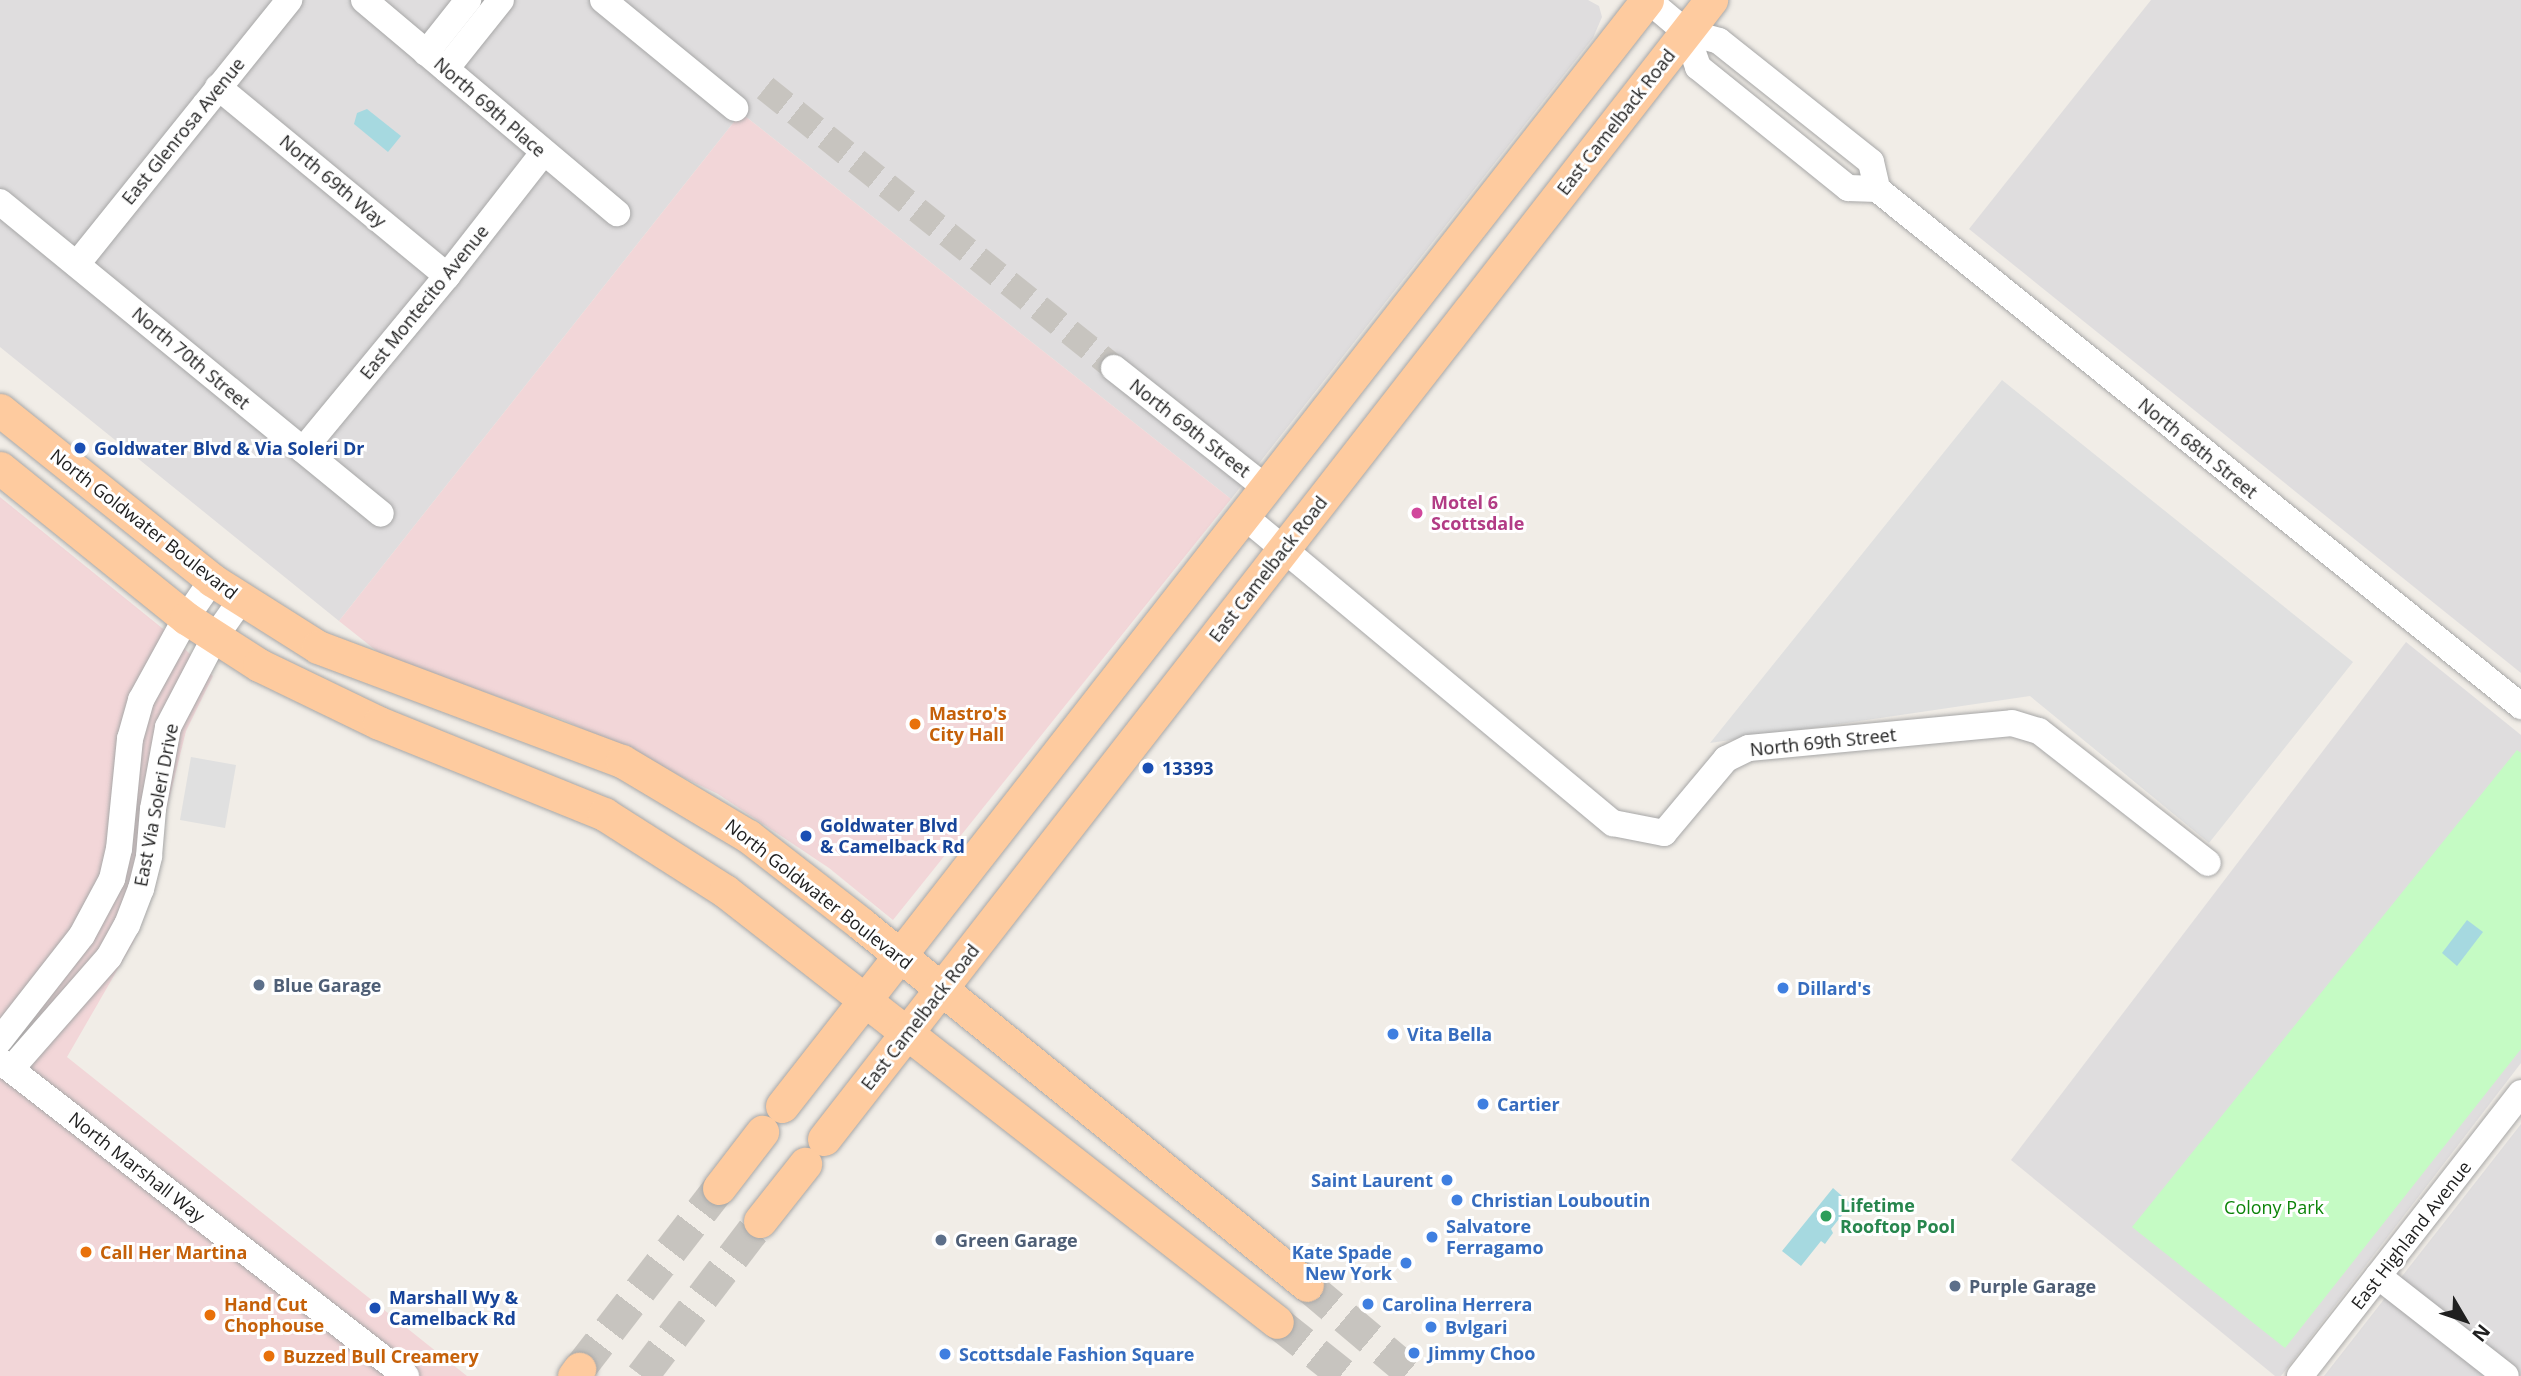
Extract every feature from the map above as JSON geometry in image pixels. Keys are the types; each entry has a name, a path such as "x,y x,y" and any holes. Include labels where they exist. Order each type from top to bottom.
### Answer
{"main road":[{"path":"782,1106 1647,0"},
{"name":"East Camelback Road","path":"824,1139 1711,0"},
{"name":"North Goldwater Boulevard","path":"0,411 212,580 318,647 622,761 748,836 899,954 1266,1251 1292,1303 1257,1272 1243,1267 1205,1265 1103,1184"},
{"path":"0,468 186,618 215,637 298,686 346,708 604,814 725,891 906,1034 1103,1184 1124,1180 1211,1247 1266,1251"},
{"path":"719,1188 762,1132"},
{"path":"760,1221 804,1164"}],"street":[{"name":"East Glenrosa Avenue","path":"77,264 289,0"},
{"name":"North 69th Place","path":"364,0 543,153 617,212"},
{"path":"436,61 468,0"},
{"path":"436,61 501,0"},
{"name":"North 68th Street","path":"1647,0 1686,32 1719,41 1871,162 1877,189 2521,706"},
{"path":"608,2 735,108"},
{"name":"North 69th Way","path":"218,87 447,276"},
{"name":"East Montecito Avenue","path":"303,450 447,276 543,153"},
{"name":"North 70th Street","path":"0,202 381,514"},
{"name":"North 69th Street","path":"1114,368 1266,488"},
{"name":"North 69th Street","path":"1244,516 1614,823 1664,833 1726,760 1749,748 2012,723 2039,731 2208,863"},
{"name":"East Via Soleri Drive","path":"0,1040 82,935 112,879 119,849 130,739 141,700 186,618 212,580"},
{"name":"East Via Soleri Drive","path":"5,1065 109,957 127,925 141,889 149,856 153,809 168,727 215,637 241,600"},
{"name":"North Marshall Way","path":"5,1065 406,1376"},
{"name":"East Highland Avenue","path":"2300,1376 2521,1093"},
{"path":"2378,1276 2506,1376"}],"shaded area":[{"path":"0,0 1588,0 1599,6 1602,17 1593,38 1231,499 741,113 339,621 0,347"},
{"path":"2151,0 2521,0 2521,673 1969,229"},
{"path":"741,113 1231,499 893,920 829,868 718,794 564,720 383,656 339,621"},
{"path":"2002,380 2353,662 2209,843 2030,696 1710,743"},
{"path":"0,497 167,632 213,676 186,731 134,941 67,1057 467,1376 0,1376"},
{"path":"2406,642 2521,735 2521,1063 2281,1376 2275,1376 2011,1160"},
{"path":"191,757 236,765 225,828 180,820"},
{"path":"2521,1124 2521,1376 2324,1376"}],"green space":[{"name":"Colony Park","path":"2517,750 2521,753 2521,1049 2285,1348 2132,1227"}],"water":[{"path":"367,109 401,136 388,152 354,124 357,113"},
{"path":"2467,920 2483,932 2457,966 2442,953"},
{"name":"Lifetime Rooftop Pool","path":"1833,1188 1851,1204 1831,1229 1833,1233 1825,1244 1821,1241 1801,1266 1782,1251"}],"tunnel":[{"path":"765,88 1114,368"},
{"path":"579,1369 719,1188"},
{"path":"642,1376 760,1221"},
{"path":"1307,1285 1415,1376"},
{"path":"1277,1322 1345,1376"}],"place":[{"name":"Goldwater Blvd & Via Soleri Dr","path":"80,448"},
{"name":"Motel 6 Scottsdale","path":"1417,513"},
{"name":"Mastro's City Hall","path":"915,724"},
{"name":"13393","path":"1148,768"},
{"name":"Goldwater Blvd & Camelback Rd","path":"806,836"},
{"name":"Blue Garage","path":"259,985"},
{"name":"Dillard's","path":"1783,988"},
{"name":"Vita Bella","path":"1393,1034"},
{"name":"Cartier","path":"1483,1104"},
{"name":"Saint Laurent","path":"1447,1180"},
{"name":"Christian Louboutin","path":"1457,1200"},
{"name":"Lifetime Rooftop Pool","path":"1826,1216"},
{"name":"Salvatore Ferragamo","path":"1432,1237"},
{"name":"Green Garage","path":"941,1240"},
{"name":"Call Her Martina","path":"86,1252"},
{"name":"Kate Spade New York","path":"1406,1263"},
{"name":"Purple Garage","path":"1955,1286"},
{"name":"Carolina Herrera","path":"1368,1304"},
{"name":"Marshall Wy & Camelback Rd","path":"375,1308"},
{"name":"Hand Cut Chophouse","path":"210,1315"},
{"name":"Bvlgari","path":"1431,1327"},
{"name":"Jimmy Choo","path":"1414,1353"},
{"name":"Scottsdale Fashion Square","path":"945,1354"},
{"name":"Buzzed Bull Creamery","path":"269,1356"}]}
